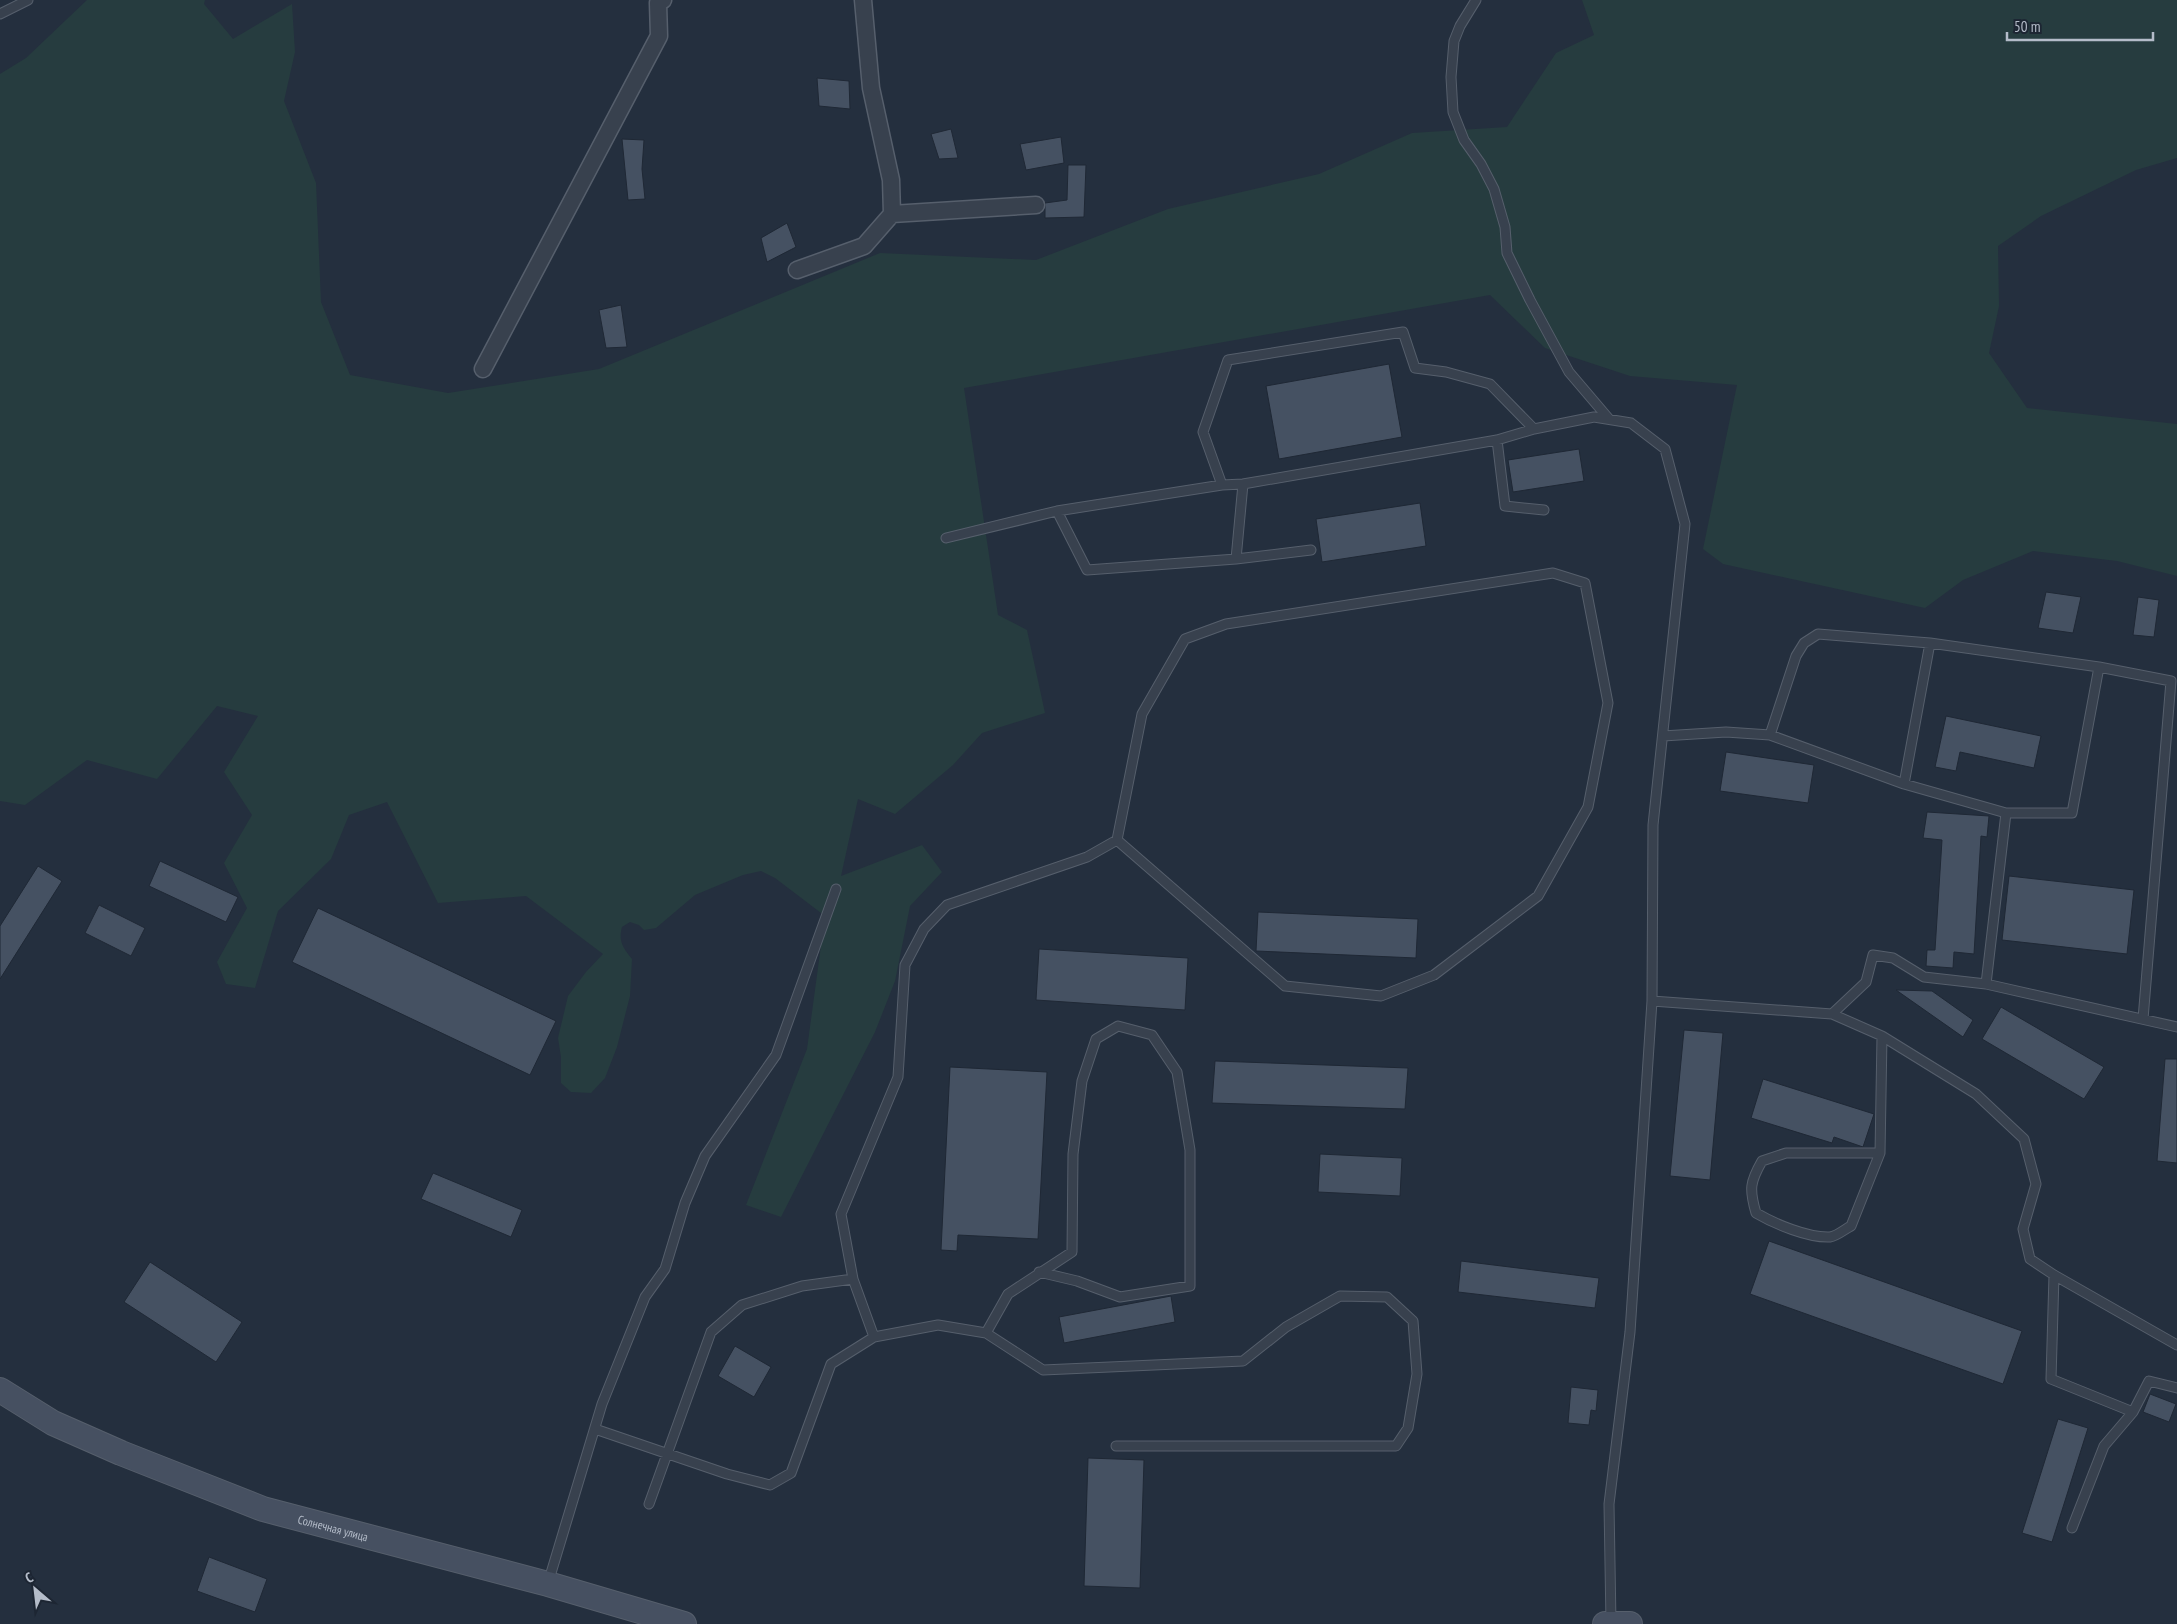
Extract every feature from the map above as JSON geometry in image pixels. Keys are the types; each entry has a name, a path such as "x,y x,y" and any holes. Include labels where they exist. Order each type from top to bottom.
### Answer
{"street":[{"path":"797,270 864,246 892,214 891,180 871,88 862,0"},
{"path":"483,368 659,36 659,1"},
{"path":"892,214 1036,205"},
{"name":"Солнечная улица","path":"0,1390 53,1423 121,1453 263,1508 548,1584 684,1624"},
{"path":"1605,1624 1630,1624"}],"lane":[{"path":"0,14 28,0"},
{"path":"1476,0 1460,26 1454,41 1451,77 1453,112 1464,140 1481,164 1494,189 1506,227 1507,253 1530,300 1569,372 1609,420"},
{"path":"1222,485 1203,432 1228,360 1402,332 1415,368 1446,372 1490,384 1534,429"},
{"path":"946,538 1057,511 1222,485 1243,484 1497,440 1534,429 1594,417 1631,423 1665,449 1685,524 1654,825 1652,1001 1630,1332 1609,1504 1611,1623"},
{"path":"1497,440 1505,506 1544,510"},
{"path":"1236,559 1243,484"},
{"path":"1057,511 1087,570 1236,559 1311,550"},
{"path":"874,1337 853,1279 841,1214 898,1077 905,965 924,930 947,905 1088,857 1116,840 1142,714 1185,639 1226,624 1553,573 1584,583 1608,703 1588,807 1538,896 1434,975 1381,996 1285,986 1116,840"},
{"path":"1770,736 1796,656 1804,643 1818,634 1930,643 2099,667 2171,681 2143,1019"},
{"path":"1904,784 1930,643"},
{"path":"1663,736 1726,732 1770,736 1904,784 2006,813 2072,813 2099,667"},
{"path":"1986,984 2006,813"},
{"path":"548,1584 602,1404 645,1297 665,1269 685,1203 705,1156 776,1055 836,889"},
{"path":"1832,1014 1866,982 1873,955 1893,958 1924,977 1986,984 2177,1027"},
{"path":"1652,1001 1832,1014 1882,1036 1976,1094 2024,1139 2036,1184 2023,1229 2030,1259 2054,1275 2177,1346"},
{"path":"986,1333 1008,1294 1038,1272 1072,1252 1073,1154 1082,1081 1096,1039 1118,1026 1152,1034 1177,1072 1190,1150 1190,1286 1120,1297 1077,1281 1038,1272"},
{"path":"1880,1153 1786,1153 1762,1161 1755,1174 1750,1192 1756,1213 1785,1227 1832,1237 1851,1226 1880,1153 1882,1036"},
{"path":"2054,1275 2051,1379 2133,1412"},
{"path":"649,1504 711,1332 742,1305 802,1286 853,1279"},
{"path":"594,1429 728,1474 770,1485 792,1474 831,1364 874,1337 938,1326 986,1333 1043,1370 1243,1361 1286,1327 1340,1296 1387,1297 1413,1320 1417,1374 1408,1428 1396,1446 1116,1446"},
{"path":"2072,1528 2104,1446 2133,1412 2150,1382 2177,1388"}],"green space":[{"path":"87,0 205,0 204,4 233,39 292,4 295,52 284,101 316,183 321,302 350,375 448,393 599,369 880,253 1036,260 1168,209 1319,174 1412,133 1507,127 1556,53 1594,35 1582,0 2177,0 2177,158 2136,170 2041,216 1998,246 1999,306 1989,353 2027,408 2177,424 2177,576 2117,561 2033,551 1963,580 1925,608 1723,564 1703,549 1737,385 1630,376 1545,348 1490,295 964,388 998,615 1027,630 1045,713 982,733 953,765 895,814 858,799 841,876 922,845 942,872 910,906 895,981 875,1032 781,1217 746,1205 807,1049 825,916 775,878 761,871 743,875 695,895 656,928 644,930 639,925 630,922 622,927 622,944 632,959 630,996 617,1047 605,1078 591,1093 571,1092 561,1083 561,1057 558,1038 568,996 586,972 603,954 526,896 438,903 387,802 349,815 331,859 278,911 255,988 226,984 217,962 247,908 224,863 252,815 224,772 258,716 217,706 157,779 87,760 25,805 0,801 0,74 26,58"}],"building":[{"path":"817,78 849,81 850,109 819,106"},
{"path":"951,129 958,158 939,159 931,134"},
{"path":"1061,137 1064,163 1026,170 1020,144"},
{"path":"622,139 644,140 642,169 645,199 628,200"},
{"path":"1068,165 1086,165 1084,217 1045,218 1045,203 1067,200"},
{"path":"787,223 796,247 767,262 761,238"},
{"path":"621,305 627,347 606,348 599,310"},
{"path":"1389,364 1402,437 1279,459 1266,386"},
{"path":"1579,449 1584,481 1513,492 1508,460"},
{"path":"1420,503 1426,546 1322,562 1316,519"},
{"path":"2046,592 2081,597 2073,633 2038,628"},
{"path":"2138,597 2159,600 2154,637 2133,635"},
{"path":"1946,716 2041,736 2034,768 1960,752 1956,771 1935,767"},
{"path":"1726,752 1814,765 1808,803 1720,791"},
{"path":"1927,812 1989,816 1987,837 1981,836 1974,954 1954,952 1953,968 1926,966 1927,950 1935,950 1942,840 1923,838"},
{"path":"160,861 238,897 226,922 149,886"},
{"path":"38,866 62,881 0,979 0,926"},
{"path":"2009,876 2134,890 2127,954 2002,940"},
{"path":"99,905 145,928 131,956 85,933"},
{"path":"318,908 556,1021 530,1075 292,962"},
{"path":"1258,912 1418,919 1416,958 1256,951"},
{"path":"1039,949 1188,958 1185,1010 1036,1000"},
{"path":"1896,990 1932,991 1973,1020 1963,1037"},
{"path":"2001,1007 2104,1067 2084,1099 1982,1039"},
{"path":"1684,1030 1723,1033 1710,1180 1670,1176"},
{"path":"2165,1059 2177,1059 2177,1163 2157,1161"},
{"path":"1215,1061 1408,1068 1405,1109 1212,1103"},
{"path":"950,1067 1047,1072 1038,1239 958,1235 957,1251 941,1250"},
{"path":"1763,1079 1874,1114 1863,1147 1834,1137 1832,1143 1751,1118"},
{"path":"1320,1154 1402,1158 1400,1196 1318,1192"},
{"path":"433,1173 522,1210 511,1237 421,1199"},
{"path":"1769,1241 2022,1331 2003,1384 1750,1294"},
{"path":"1461,1261 1599,1278 1595,1308 1458,1292"},
{"path":"150,1262 242,1322 216,1362 124,1302"},
{"path":"1171,1296 1175,1322 1064,1343 1059,1317"},
{"path":"735,1346 771,1367 754,1397 718,1376"},
{"path":"1571,1387 1598,1390 1596,1411 1591,1410 1589,1425 1568,1423"},
{"path":"2150,1394 2176,1404 2169,1422 2143,1412"},
{"path":"2058,1419 2088,1428 2052,1542 2022,1533"},
{"path":"1088,1458 1144,1460 1140,1588 1084,1586"},
{"path":"209,1557 267,1579 255,1612 197,1591"}]}
